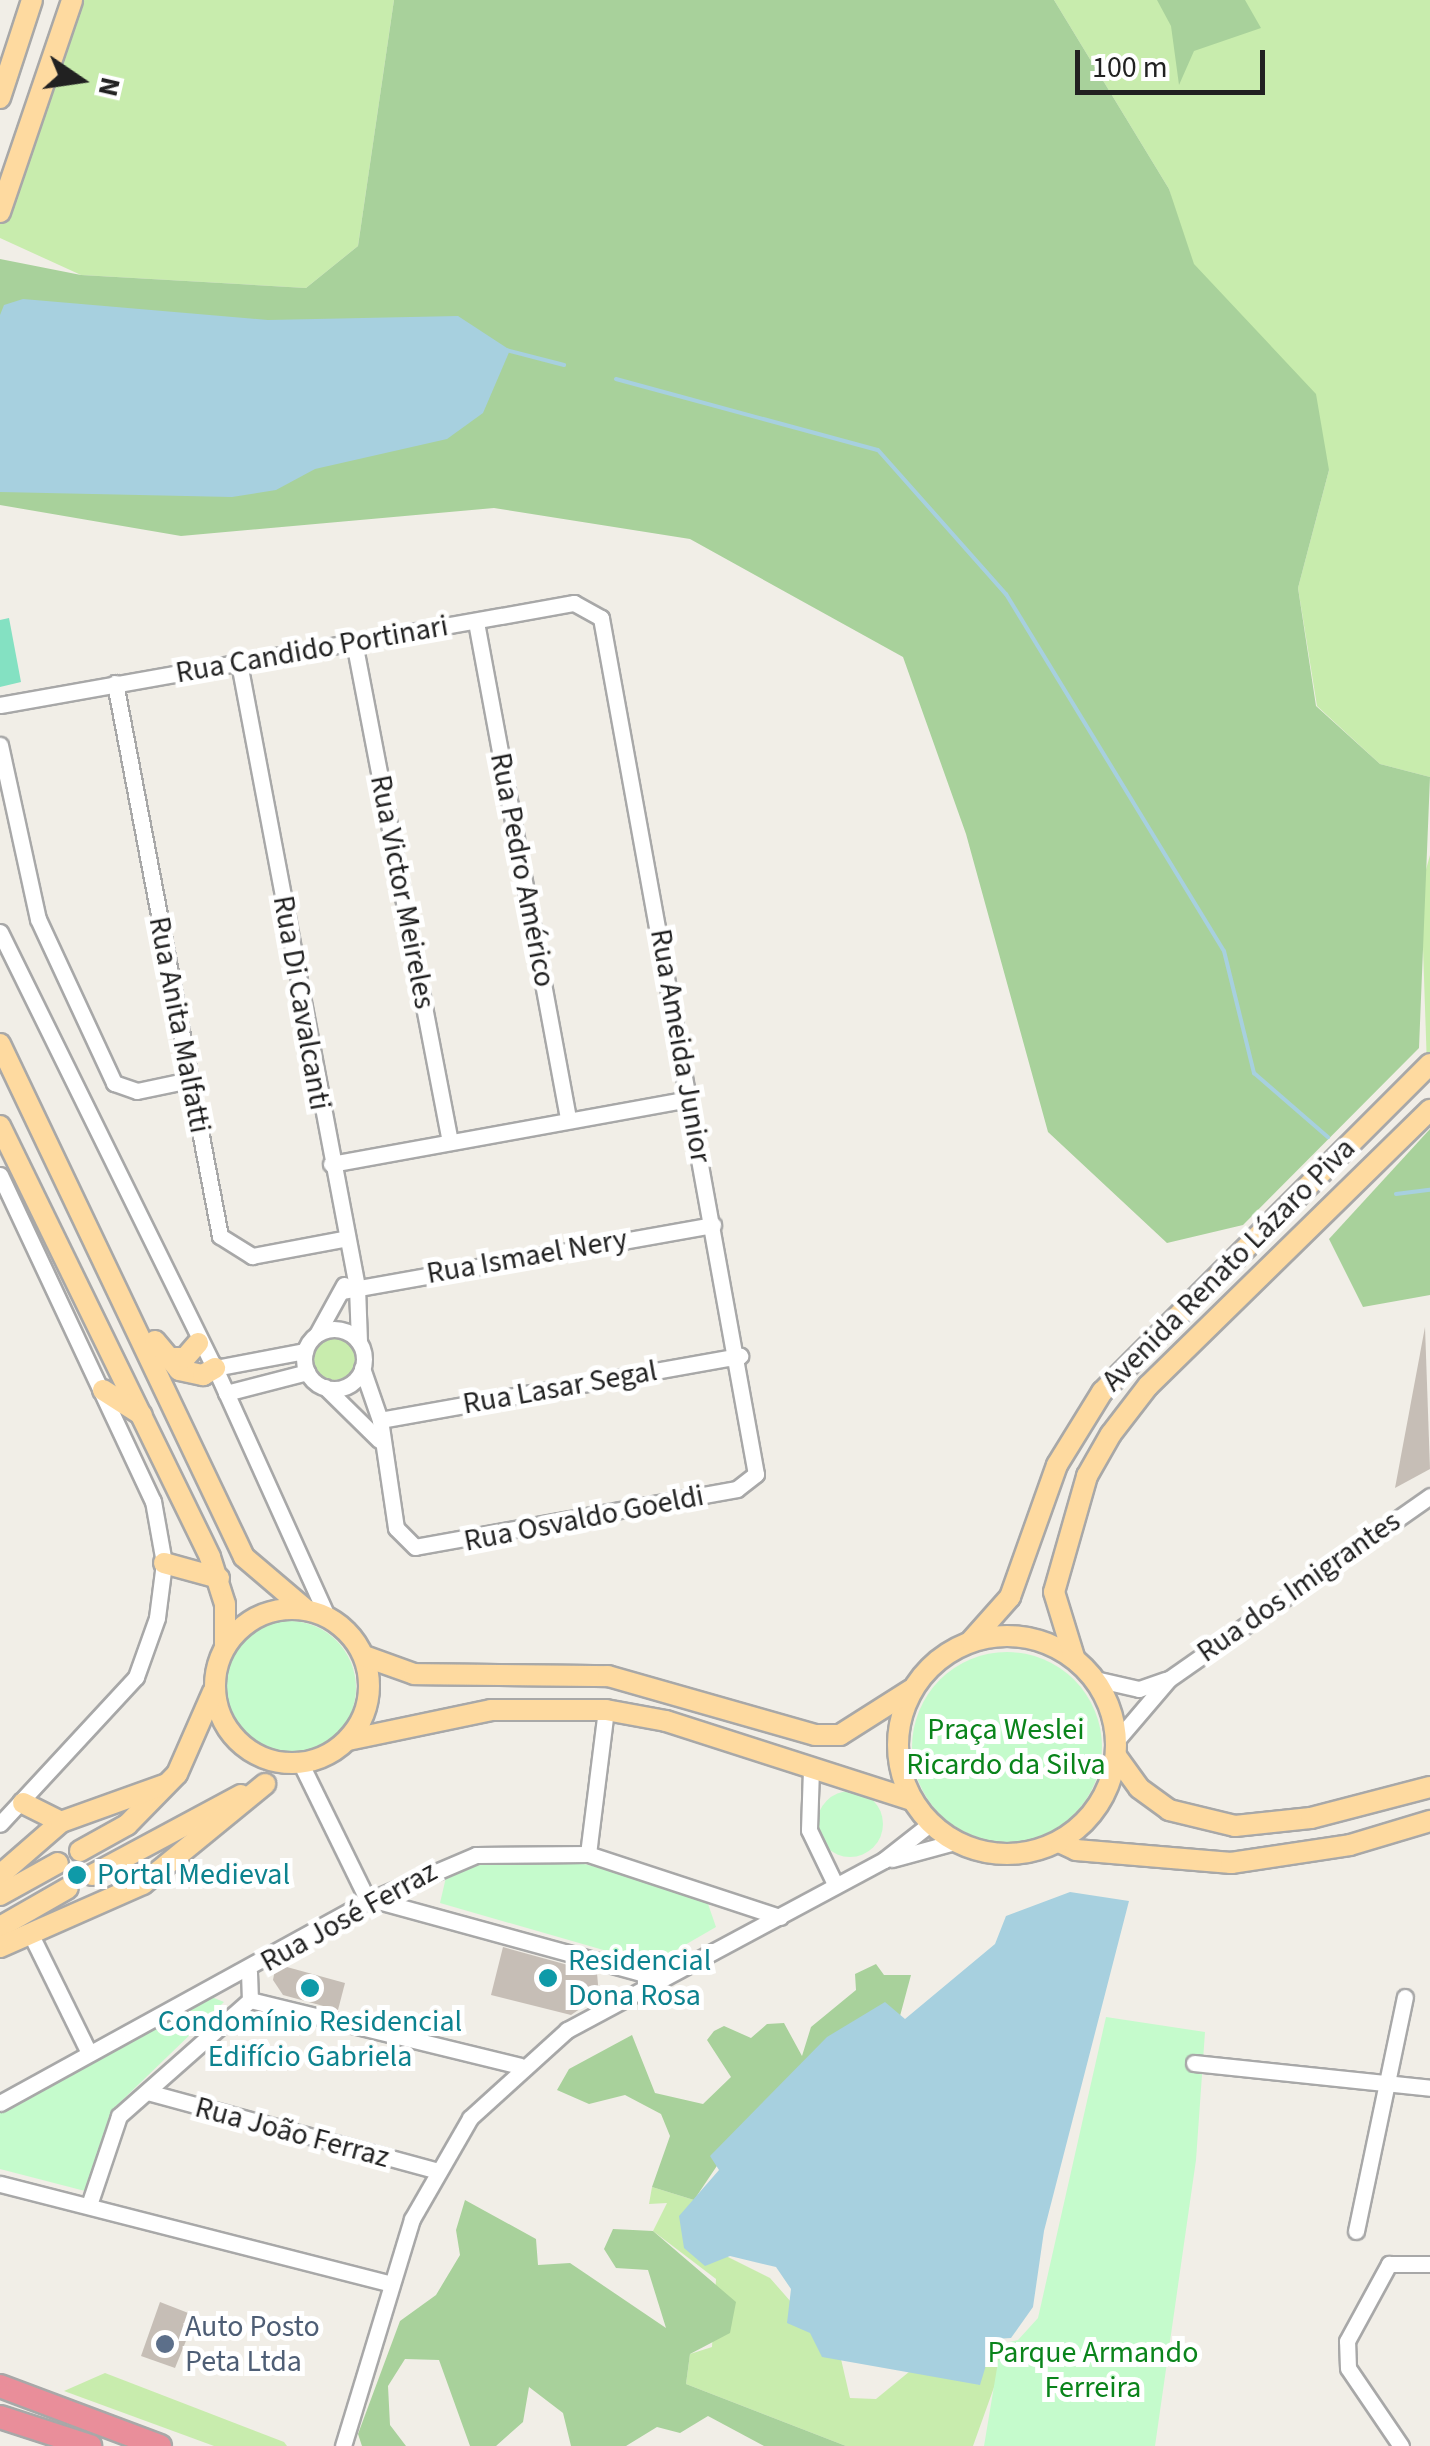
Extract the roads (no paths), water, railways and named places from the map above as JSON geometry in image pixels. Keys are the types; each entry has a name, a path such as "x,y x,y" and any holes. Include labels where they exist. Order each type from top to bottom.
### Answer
{"highway":[{"path":"0,2386 160,2446"},
{"path":"0,2417 90,2446"}],"main road":[{"path":"0,98 32,0"},
{"path":"0,212 72,0"},
{"path":"0,1044 244,1557 305,1609 327,1616 364,1656 414,1674 608,1676 815,1736 840,1735 900,1702 939,1658 971,1641 1024,1636 1074,1657 1095,1678 1117,1748 1139,1788 1168,1810 1236,1826 1310,1818 1430,1787"},
{"name":"Avenida Renato Lázaro Piva","path":"971,1641 1010,1597 1057,1465 1102,1392 1430,1064"},
{"name":"Avenida Renato Lázaro Piva","path":"1074,1657 1054,1592 1081,1493 1112,1434 1148,1386 1430,1110"},
{"path":"57,1168 25,1111 12,1111 66,1268"},
{"path":"0,1126 219,1578 225,1647 202,1732 166,1785 127,1825 80,1851"},
{"path":"125,1304 165,1358 192,1374 215,1368"},
{"path":"165,1358 185,1358 198,1343"},
{"path":"103,1390 143,1416"},
{"path":"164,1563 219,1578"},
{"path":"225,1647 259,1616 305,1609"},
{"path":"348,1740 364,1715 364,1656"},
{"path":"215,1685 221,1718 238,1743 264,1759 298,1764"},
{"path":"915,1686 900,1722 899,1762 912,1800 931,1823 955,1842 1000,1855 1059,1842 1100,1803 1117,1748"},
{"path":"92,1875 348,1740 490,1710 606,1710 666,1720 810,1770 912,1800"},
{"path":"0,1948 32,1938 143,1884 265,1784"},
{"path":"0,1875 61,1822 166,1785"},
{"path":"23,1803 61,1822"},
{"path":"1059,1842 1076,1850 1231,1863 1350,1846 1430,1821"},
{"path":"0,1895 58,1864"},
{"path":"0,1927 68,1888"}],"street":[{"name":"Rua Candido Portinari","path":"0,704 574,602 595,610"},
{"name":"Rua Ameida Junior","path":"595,610 740,1356 757,1467 751,1482"},
{"name":"Rua Pedro Américo","path":"476,622 568,1118"},
{"name":"Rua Victor Meireles","path":"354,642 450,1142"},
{"name":"Rua Di Cavalcanti","path":"238,663 331,1164 359,1342"},
{"name":"Rua Anita Malfatti","path":"115,683 189,1080 228,1246 252,1256 343,1239"},
{"name":"Rua Candido Portinari","path":"0,717 27,701"},
{"path":"0,746 38,919 114,1082 137,1091 189,1080"},
{"path":"0,932 198,1343 215,1368 327,1616"},
{"path":"331,1164 689,1099"},
{"path":"0,1175 153,1501 164,1563 157,1618 136,1677 0,1824"},
{"name":"Rua Ismael Nery","path":"349,1283 713,1225"},
{"path":"349,1283 305,1351 308,1372 381,1443"},
{"path":"317,1334 340,1329 359,1342 362,1368 380,1420 381,1443"},
{"path":"215,1368 305,1351"},
{"name":"Rua Lasar Segal","path":"380,1420 740,1356"},
{"path":"326,1388 352,1383 362,1368"},
{"path":"226,1393 308,1372"},
{"name":"Rua Osvaldo Goeldi","path":"381,1443 396,1528 416,1547 751,1482"},
{"name":"Rua dos Imigrantes","path":"1095,1678 1138,1689 1169,1679 1430,1496"},
{"name":"Rua dos Imigrantes","path":"1117,1748 1169,1679"},
{"path":"588,1854 606,1710"},
{"path":"298,1764 373,1901 656,1977"},
{"path":"810,1770 808,1830 835,1884"},
{"path":"884,1860 931,1823"},
{"path":"342,2446 388,2283 435,2170 470,2118 520,2066 656,1977 780,1917 835,1884 884,1860 955,1842"},
{"name":"Rua José Ferraz","path":"0,2104 88,2051 249,1972 373,1901 476,1855 588,1854 780,1917"},
{"path":"32,1938 88,2051"},
{"path":"89,2205 119,2116 151,2093 250,2000 249,1972"},
{"path":"1356,2230 1405,1998"},
{"path":"250,2000 520,2066"},
{"path":"1194,2063 1430,2088"},
{"name":"Rua João Ferraz","path":"151,2093 435,2170"},
{"path":"0,2184 388,2283"},
{"path":"1401,2446 1348,2368 1347,2341 1377,2276 1389,2264 1430,2264"}],"water":[{"path":"23,299 268,320 458,316 510,350 483,413 447,439 315,469 276,490 232,497 0,492 0,315 4,305"},
{"path":"1070,1892 1129,1901 1044,2231 1033,2307 1011,2338 994,2339 980,2385 822,2357 810,2333 787,2323 791,2289 776,2267 730,2256 705,2266 684,2248 679,2216 719,2170 710,2156 827,2037 885,2002 905,2019 995,1944 1006,1916"}],"waterway":[{"path":"506,350 564,365"},
{"path":"616,379 878,450 1006,594 1224,951 1254,1073 1328,1137"},
{"path":"1396,1194 1430,1190"}],"place":[{"name":"Portal Medieval","path":"77,1875"},
{"name":"Residencial Dona Rosa","path":"548,1978"},
{"name":"Condomínio Residencial Edifício Gabriela","path":"310,1988"},
{"name":"Auto Posto Peta Ltda","path":"165,2344"}],"park label":[{"name":"Praça Weslei Ricardo da Silva","path":"1006,1747"},
{"name":"Parque Armando Ferreira","path":"1093,2370"}]}
